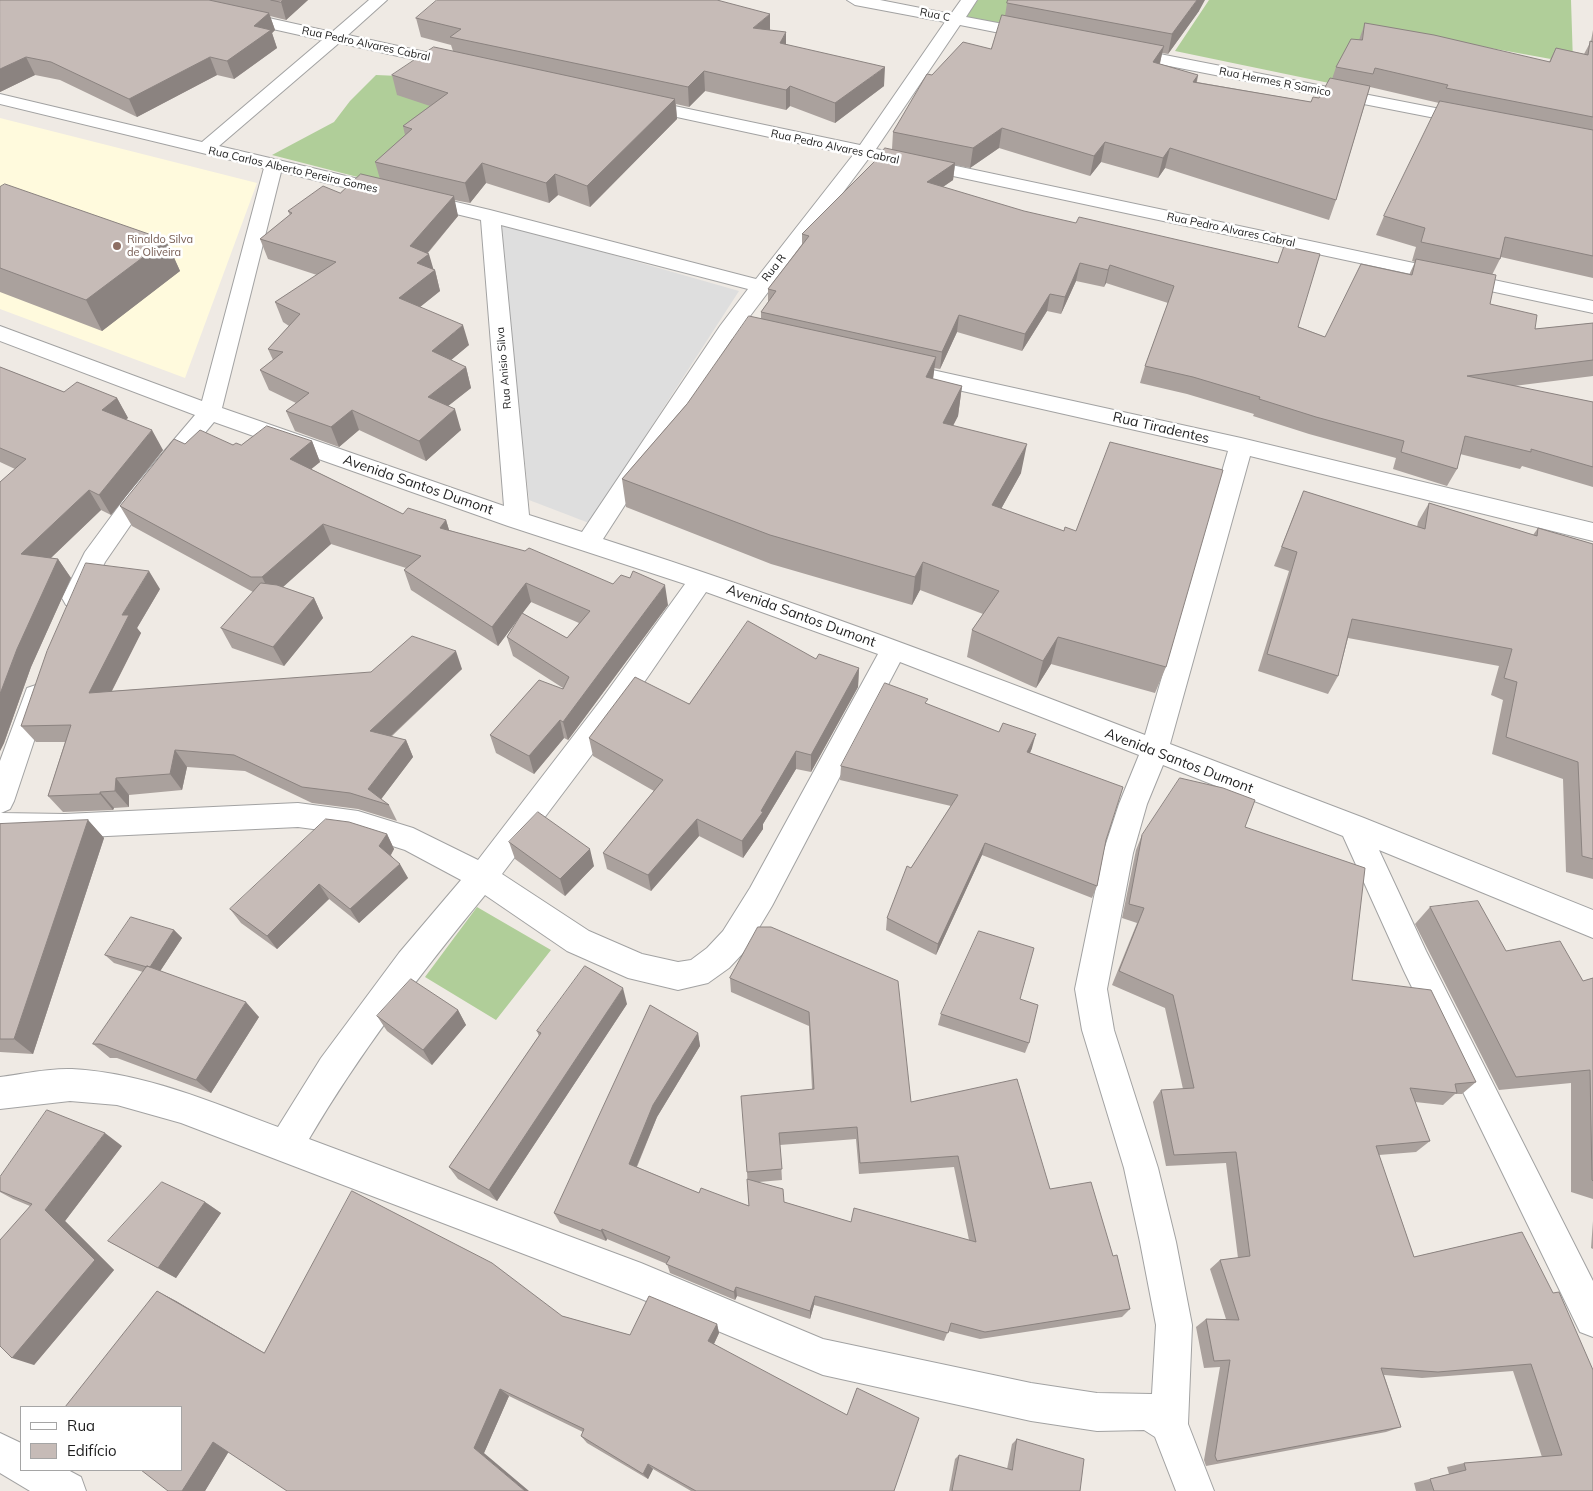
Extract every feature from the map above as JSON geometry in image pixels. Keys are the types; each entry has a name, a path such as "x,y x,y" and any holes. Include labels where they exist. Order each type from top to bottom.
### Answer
{"street":[{"name":"Rua Pedro Alvares Cabral","path":"165,0 471,67"},
{"path":"204,149 379,0"},
{"name":"Rua C","path":"854,0 956,19"},
{"name":"Rua R","path":"588,543 727,331 759,286 864,153 969,0"},
{"path":"956,19 1054,38"},
{"name":"Rua Hermes R Samico","path":"1103,48 1485,123"},
{"name":"Rua Carlos Alberto Pereira Gomes","path":"0,100 490,216 759,286"},
{"name":"Rua Pedro Alvares Cabral","path":"624,101 1593,307"},
{"path":"67,616 94,558 135,501 210,412 274,164"},
{"name":"Rua Anisio Silva","path":"490,216 517,520"},
{"path":"727,331 795,346"},
{"name":"Avenida Santos Dumont","path":"0,333 210,412 517,520 701,580 894,650 1154,752 1354,827 1593,924"},
{"name":"Rua Tiradentes","path":"872,364 1241,446 1593,532"},
{"path":"1195,1491 1169,1424 1174,1325 1141,1168 1098,1030 1092,989 1098,946 1118,853 1133,804 1154,752 1241,446"},
{"path":"286,1145 337,1062 410,963 482,877 611,708 701,580"},
{"path":"0,825 65,826 298,816 358,822 413,840 482,877 578,941 638,968 678,976 697,972 718,958 734,941 761,897 894,650"},
{"path":"0,801 8,761 42,677"},
{"path":"1354,827 1415,961 1593,1319"},
{"path":"0,1093 70,1086 117,1089 181,1107 286,1145 641,1281 823,1357 1031,1402 1097,1412 1148,1411 1169,1424"},
{"path":"0,1452 20,1463"},
{"path":"32,1471 67,1491"}],"shaded area":[{"name":"Rinaldo Silva de Oliveira","path":"0,118 257,183 185,378 0,309"},
{"path":"498,222 739,291 589,523 529,500"}],"green space":[{"path":"978,0 1012,0 1007,15 996,24 965,17"},
{"path":"1209,0 1571,0 1573,63 1396,31 1329,83 1175,51"},
{"path":"376,75 491,80 381,183 272,155 334,122 350,101"},
{"path":"477,907 551,950 496,1020 425,977"}],"building":[{"path":"0,0 209,0 269,13 254,26 271,30 227,61 210,57 129,99 51,62 26,57 0,69"},
{"path":"437,0 717,0 770,14 753,28 786,32 780,43 885,67 835,103 790,86 786,90 704,71 688,87 450,37 461,29 416,18"},
{"path":"1008,0 1197,0 1172,34 1007,3"},
{"path":"1002,15 1164,46 1153,62 1198,75 1193,82 1311,102 1313,97 1319,98 1330,78 1370,86 1336,200 1170,148 1163,158 1105,142 1094,156 1002,128 973,148 893,132 927,74 932,75 963,42 991,49"},
{"path":"1365,23 1434,35 1550,62 1556,48 1588,55 1590,41 1593,42 1593,117 1446,88 1448,85 1375,68 1373,74 1336,67 1351,39 1362,40"},
{"path":"434,47 675,99 587,186 555,174 546,183 482,163 465,183 375,162 412,129 403,126 448,93 392,75"},
{"path":"1440,101 1593,130 1593,256 1505,237 1500,259 1421,242 1425,228 1384,216"},
{"path":"885,148 955,163 927,182 1024,211 1076,223 1079,217 1278,263 1284,246 1320,254 1298,327 1325,337 1361,264 1412,275 1416,259 1496,275 1490,304 1537,315 1535,329 1593,323 1593,360 1467,376 1593,402 1593,467 1531,449 1531,452 1465,436 1457,469 1401,452 1404,441 1316,417 1259,399 1260,397 1193,377 1145,366 1174,286 1110,265 1108,270 1080,263 1065,297 1050,294 1025,334 959,315 942,352 761,312 776,291 768,289 809,236 802,234 880,156"},
{"path":"361,174 454,196 410,246 429,254 417,263 435,270 399,298 463,325 432,351 466,367 428,397 455,409 419,441 352,410 331,427 286,411 309,393 260,370 283,352 268,349 300,314 275,302 336,262 260,239 292,213 288,211 323,186 340,193"},
{"path":"5,184 166,240 86,300 0,268 0,187"},
{"path":"749,316 936,357 926,377 962,386 943,423 1027,444 992,505 1064,531 1065,527 1076,531 1110,442 1223,470 1166,667 1058,637 1043,661 972,630 999,591 923,562 915,577 770,535 622,479 687,404"},
{"path":"0,367 64,392 77,382 117,398 102,410 152,430 99,495 89,490 21,554 58,559 17,649 0,694 0,482 26,459 0,448"},
{"path":"267,426 312,441 290,459 403,514 408,508 446,520 440,528 525,551 529,548 613,584 621,575 630,578 633,571 665,585 563,722 560,720 529,756 490,735 539,680 563,689 569,677 507,637 522,613 567,638 590,611 526,583 492,627 404,570 421,556 323,524 262,577 251,577 120,506 174,439 185,444 200,430 233,445 236,443 241,445"},
{"path":"1304,491 1425,529 1429,503 1537,536 1538,528 1593,544 1593,859 1582,856 1578,762 1506,737 1517,682 1504,678 1512,649 1352,619 1338,676 1267,654 1297,552 1282,547"},
{"path":"86,563 149,571 122,615 129,615 89,693 371,672 412,636 456,651 370,731 406,740 368,789 389,805 350,793 302,787 234,755 175,750 170,774 116,778 115,791 100,792 100,794 48,796 71,725 21,726 47,651"},
{"path":"261,583 277,585 314,598 273,647 221,628"},
{"path":"748,621 816,659 819,654 859,668 811,755 796,751 761,811 763,812 742,841 697,819 648,875 603,853 663,780 589,738 635,677 689,704"},
{"path":"885,683 928,699 925,703 999,732 1003,723 1036,734 1027,752 1123,787 1106,840 1097,886 985,843 938,944 887,918 907,866 911,868 958,795 841,766"},
{"path":"1180,778 1223,788 1255,800 1245,827 1365,868 1352,980 1431,990 1476,1082 1455,1084 1457,1093 1410,1088 1430,1141 1376,1146 1414,1257 1522,1232 1553,1293 1559,1292 1593,1370 1593,1491 1434,1491 1430,1479 1466,1470 1464,1463 1562,1455 1531,1364 1438,1372 1381,1368 1401,1427 1217,1461 1215,1456 1230,1360 1214,1361 1206,1319 1239,1320 1220,1260 1250,1256 1236,1152 1174,1155 1161,1090 1194,1088 1173,995 1119,971 1144,908 1129,904 1142,835"},
{"path":"538,812 590,849 560,879 509,842"},
{"path":"326,819 349,822 387,834 379,846 400,864 350,909 319,884 267,936 230,909"},
{"path":"88,820 14,1039 0,1039 0,824"},
{"path":"1478,901 1506,951 1560,941 1583,981 1593,978 1593,1181 1590,1070 1516,1077 1430,907"},
{"path":"131,917 174,930 150,967 105,955"},
{"path":"758,927 771,927 898,981 911,1102 1017,1079 1050,1189 1091,1182 1113,1256 1117,1255 1130,1309 985,1332 951,1323 948,1333 815,1296 810,1311 736,1287 734,1292 666,1264 670,1257 602,1229 601,1231 554,1213 650,1005 698,1033 653,1105 629,1164 699,1193 701,1188 749,1206 747,1179 783,1189 784,1202 851,1222 854,1208 976,1242 958,1156 860,1163 857,1127 779,1133 782,1169 747,1172 741,1096 814,1089 809,1012 730,978"},
{"path":"979,931 1034,948 1020,999 1038,1005 1029,1043 941,1014"},
{"path":"147,966 246,1002 196,1080 100,1044 93,1044"},
{"path":"585,966 623,988 489,1190 449,1167 541,1033 537,1031"},
{"path":"411,979 458,1010 423,1050 377,1016"},
{"path":"47,1110 105,1133 45,1210 95,1260 12,1358 0,1346 0,1240 32,1204 0,1191 0,1177"},
{"path":"162,1182 205,1202 158,1268 108,1241"},
{"path":"352,1191 492,1263 562,1316 630,1335 649,1296 717,1324 708,1341 847,1415 857,1388 919,1418 894,1491 696,1491 648,1464 643,1474 581,1436 584,1429 500,1389 474,1448 525,1491 287,1491 213,1442 182,1491 168,1491 142,1471 182,1471 182,1406 66,1406 157,1291 264,1353"},
{"path":"1017,1439 1084,1459 1080,1491 952,1491 959,1455 1012,1470"}],"place":[{"name":"Rinaldo Silva de Oliveira","path":"117,246"}]}
